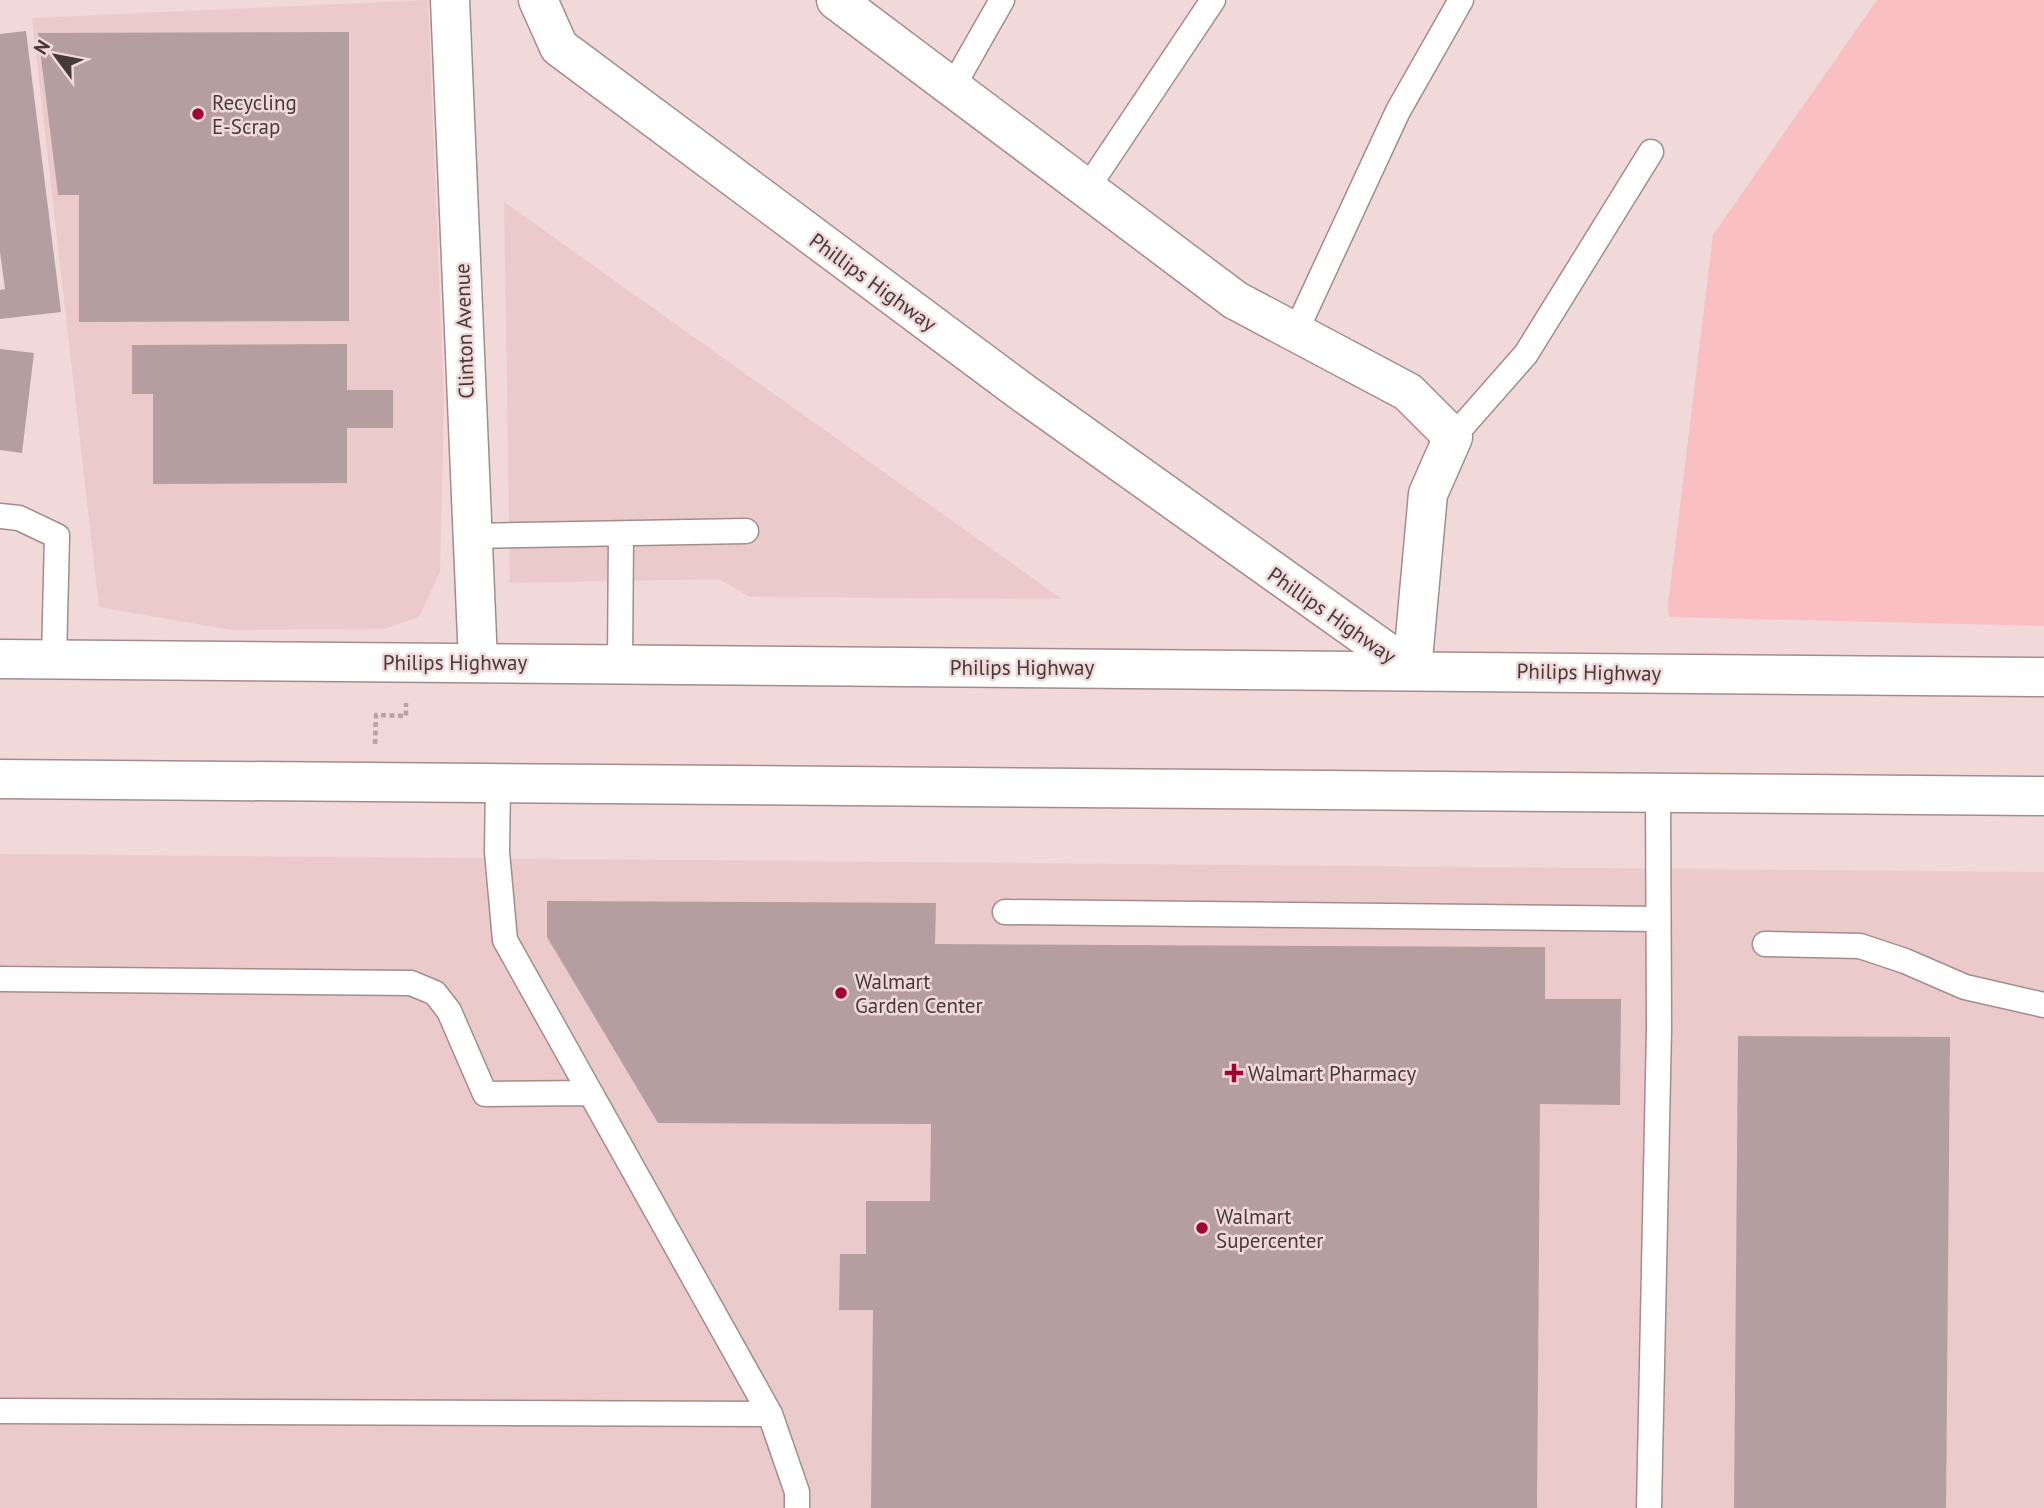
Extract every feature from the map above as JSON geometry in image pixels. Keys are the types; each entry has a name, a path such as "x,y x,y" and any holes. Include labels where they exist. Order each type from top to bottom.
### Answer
{"main road":[{"name":"Clinton Avenue","path":"450,0 478,663"},
{"name":"Phillips Highway","path":"538,0 559,47 1022,392 1412,670"},
{"path":"836,0 1235,300 1408,392 1453,437"},
{"name":"Phillips Highway","path":"1412,670 1428,494 1453,437"},
{"name":"Philips Highway","path":"0,659 2044,677"},
{"path":"0,779 2044,796"}],"lane":[{"path":"952,88 1002,0"},
{"path":"1088,187 1213,0"},
{"path":"1296,331 1398,111 1461,0"},
{"path":"1453,437 1526,354 1651,152"},
{"path":"0,516 19,518 58,536 54,659"},
{"path":"472,536 746,531"},
{"path":"620,664 621,534"},
{"path":"498,783 497,852 505,940 770,1414 797,1492 797,1508"},
{"path":"1649,1508 1659,1029 1658,793"},
{"path":"1005,912 1658,919"},
{"path":"1765,944 1860,946 1905,961 1965,987 2044,1005"},
{"path":"0,979 411,983 435,993 449,1010 485,1094 589,1093"},
{"path":"0,1411 770,1414"}],"path":[{"path":"375,756 376,715 406,716 406,697"}],"shaded area":[{"path":"428,0 444,400 440,572 419,617 384,629 231,630 99,607 32,18"},
{"path":"1877,0 2044,0 2044,626 1669,617 1668,605 1713,235"},
{"path":"504,202 1062,599 750,597 719,579 510,583"},
{"path":"0,854 2044,872 2044,1508 0,1508"}],"building":[{"path":"26,31 61,312 0,319 0,290 5,289 0,252 0,34"},
{"name":"Recycling E-Scrap","path":"349,32 349,321 79,322 79,195 58,195 38,33"},
{"path":"347,344 347,390 393,390 393,428 347,428 347,483 153,484 153,394 132,394 132,345"},
{"path":"0,349 34,353 22,453 0,450"},
{"name":"Walmart Supercenter","path":"547,901 936,903 935,944 1545,947 1545,999 1621,999 1620,1105 1540,1104 1537,1508 871,1508 873,1310 839,1310 840,1254 866,1254 866,1201 930,1201 931,1124 658,1123 547,937"},
{"path":"1738,1036 1950,1037 1946,1508 1734,1508"}],"place":[{"name":"Recycling E-Scrap","path":"198,114"},
{"name":"Walmart Garden Center","path":"841,993"},
{"name":"Walmart Pharmacy","path":"1234,1073"},
{"name":"Walmart Supercenter","path":"1202,1228"}]}
